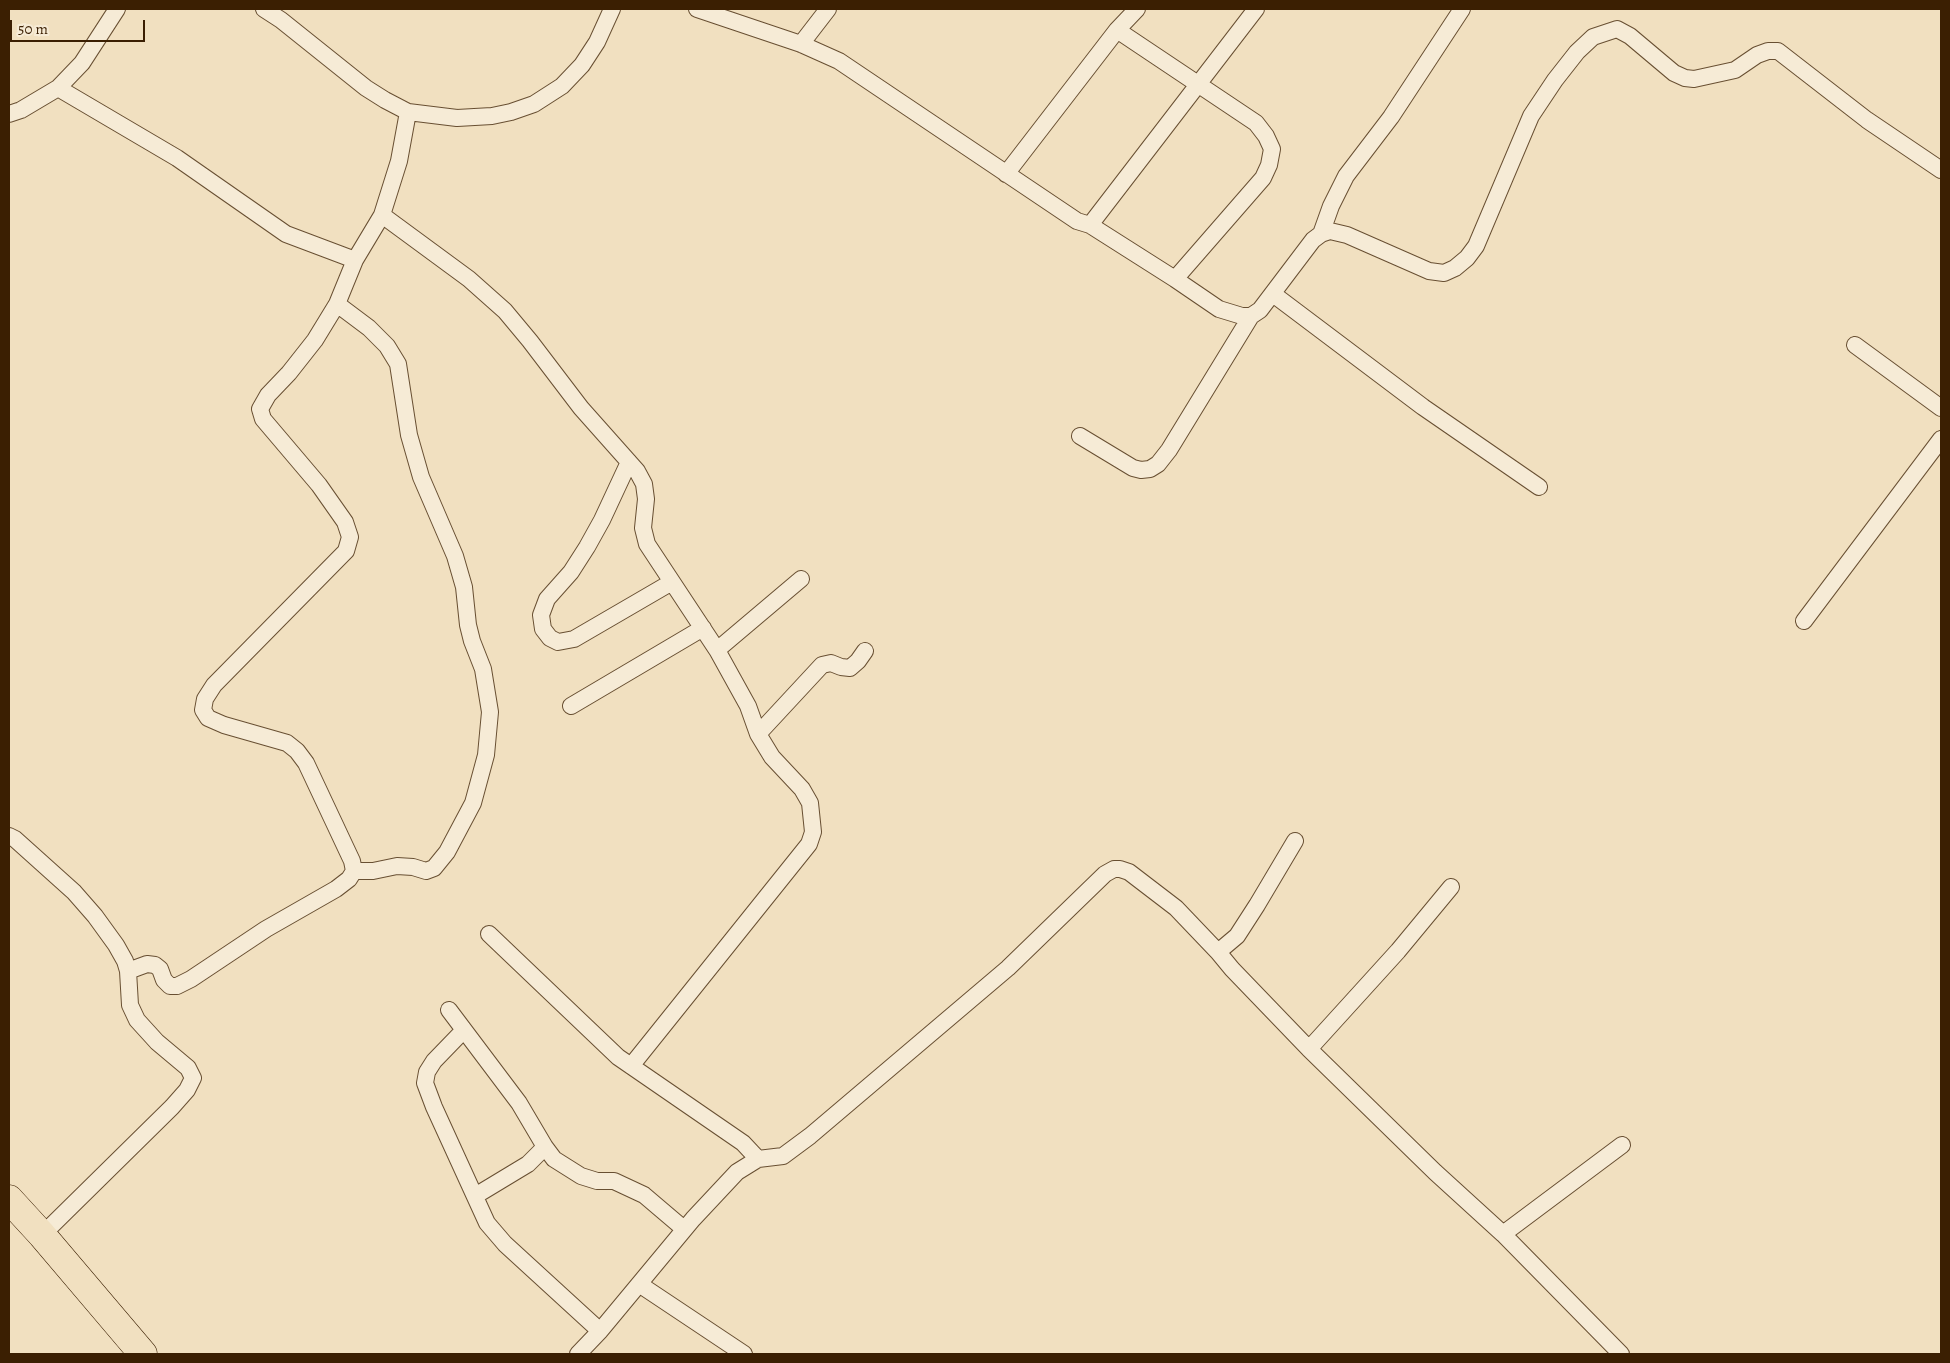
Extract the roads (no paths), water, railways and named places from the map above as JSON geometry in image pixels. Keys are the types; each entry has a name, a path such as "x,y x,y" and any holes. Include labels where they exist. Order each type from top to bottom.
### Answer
{"highway":[{"path":"9,1199 143,1354"}],"street":[{"path":"9,114 21,110 58,88 82,63 117,9"},
{"path":"264,9 322,51 366,88 384,100 408,112 457,118 492,116 511,112 534,104 562,86 582,65 597,42 612,9"},
{"path":"697,9 801,44 839,61 1076,221 1090,225 1219,309 1234,315 1251,316"},
{"path":"801,44 828,9"},
{"path":"1006,174 1117,30 1137,9"},
{"path":"1090,225 1256,9"},
{"path":"1322,234 1330,206 1346,176 1391,117 1462,9"},
{"path":"1080,436 1133,468 1141,470 1150,469 1158,464 1169,450 1251,316 1260,310 1313,240 1322,234 1330,231 1347,235 1429,271 1444,273 1455,268 1467,258 1476,246 1531,116 1555,80 1577,52 1593,37 1617,29 1630,36 1674,73 1694,79 1735,70 1768,50 1778,51 1867,120 1941,170"},
{"path":"1117,30 1256,123 1266,136 1272,149 1270,164 1263,178 1175,279"},
{"path":"58,88 177,158 286,234 355,260"},
{"path":"128,971 147,964 155,964 160,969 164,980 170,986 177,986 191,979 266,929 336,890 350,879 354,872 352,861 306,762 297,751 287,743 224,725 208,718 203,710 204,699 214,685 346,551 350,537 345,522 319,485 263,419 260,409 268,395 315,340 337,304 355,260 382,215 399,161 408,112"},
{"path":"382,215 469,279 505,311 581,408 629,462 644,484 646,499 643,528 646,544 717,650 748,706 758,734 772,757 802,789 810,803 813,832 809,844 631,1066"},
{"path":"1272,294 1423,407 1539,487"},
{"path":"337,304 370,328 387,346 398,364 409,434 421,477 455,556 464,587 468,625 483,669 490,712 486,755 473,803 447,852 434,868 426,871 413,867 397,866 373,871 354,872"},
{"path":"1855,345 1941,408"},
{"path":"1804,621 1941,439"},
{"path":"629,462 602,520 587,546 570,572 547,598 541,615 543,629 550,638 558,642 574,639 672,582"},
{"path":"717,650 801,578"},
{"path":"571,706 703,628"},
{"path":"758,734 822,665 831,663 850,668 858,661 865,650"},
{"path":"9,836 20,843 74,892 95,916 116,945 128,971 130,1005 137,1020 157,1042 188,1068 193,1078 187,1090 172,1107 42,1235"},
{"path":"1218,952 1236,936 1295,841"},
{"path":"578,1354 600,1331 684,1229 737,1172 758,1159 783,1156 810,1136 1008,968 1106,874 1114,869 1129,872 1176,908 1218,952 1232,970 1309,1048 1435,1172 1503,1234 1621,1354"},
{"path":"1309,1048 1398,951 1451,887"},
{"path":"488,934 602,1042 631,1066 743,1143 758,1159"},
{"path":"449,1010 519,1104 545,1147 554,1158 581,1176 597,1181 614,1181 644,1195 684,1229"},
{"path":"464,1030 434,1061 427,1072 425,1083 434,1107 487,1223 505,1244 600,1331"},
{"path":"1503,1234 1622,1145"},
{"path":"475,1196 528,1164 545,1147"},
{"path":"639,1284 744,1354"}]}
